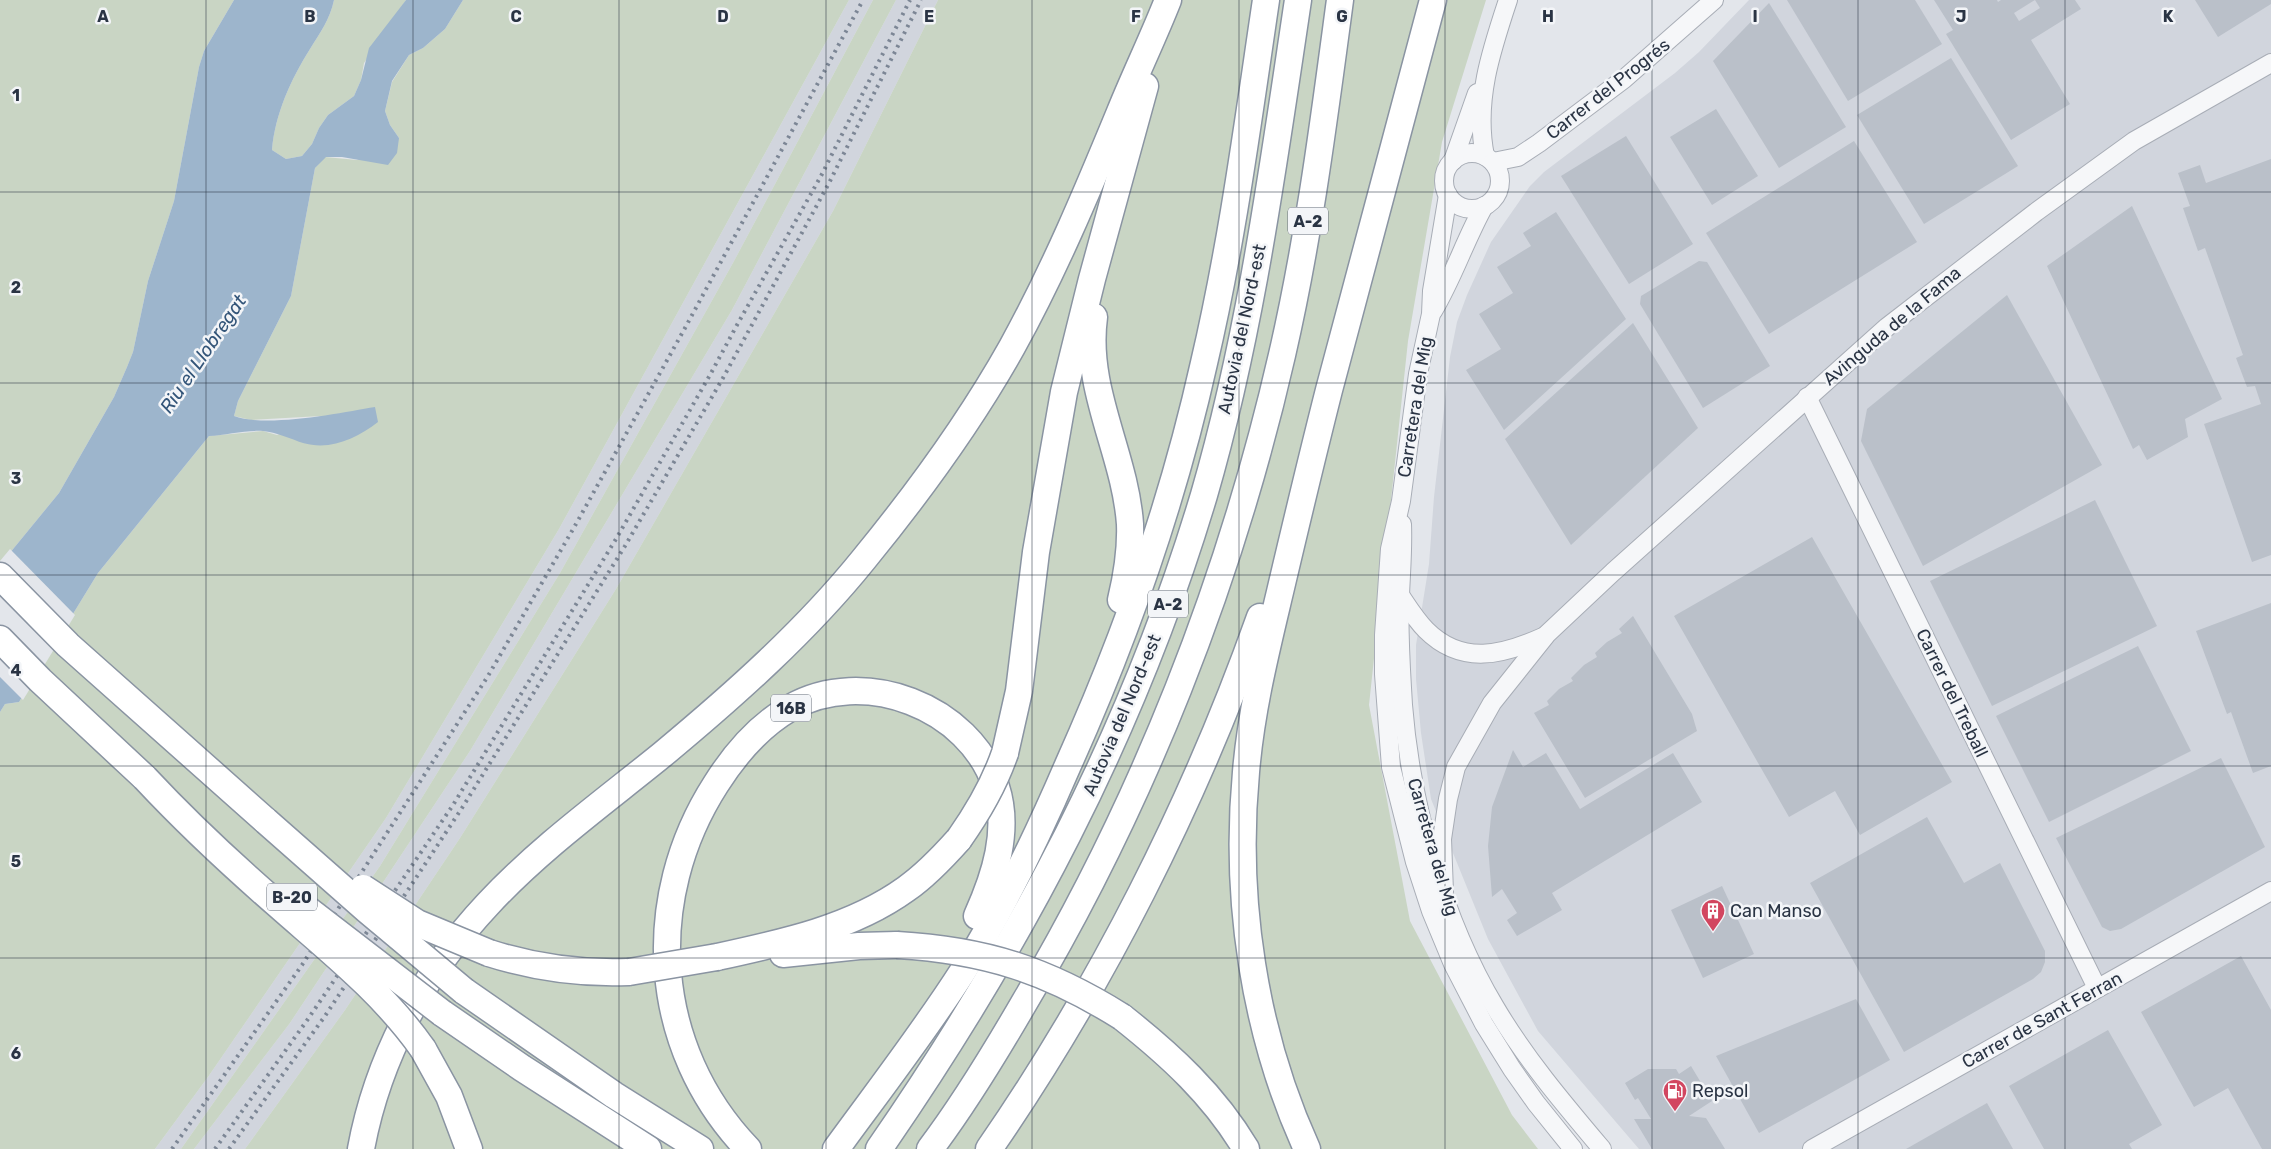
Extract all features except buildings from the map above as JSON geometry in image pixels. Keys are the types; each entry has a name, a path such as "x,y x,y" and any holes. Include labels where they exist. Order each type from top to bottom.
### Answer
{"highway":[{"path":"836,1149 963,971 1022,864 1088,721 1130,612 1162,520 1185,442 1204,363 1232,219 1266,0"},
{"name":"Autovia del Nord-est","path":"879,1149 961,1025 1031,906 1091,790 1156,636 1204,492 1244,331 1266,214 1298,0"},
{"name":"A-2","path":"930,1149 993,1056 1052,958 1091,883 1163,725 1224,564 1246,491 1281,358 1315,185 1340,0"},
{"path":"1329,83 1355,0"},
{"path":"1307,1149 1283,1088 1260,1002 1245,901 1243,828 1246,764 1259,687 1312,455 1433,0"},
{"path":"718,961 836,924 864,913 906,889 943,858 959,840 986,798 996,777 1005,753 1019,691 1036,552 1064,392 1089,289 1168,2"},
{"path":"361,1149 377,1084 396,1039 439,964 465,930 490,902 531,862 667,750 775,654 862,562 952,443 1011,349 1046,282 1073,226 1168,2"},
{"path":"1088,721 1116,625 1129,555 1130,524 1125,492 1099,399 1092,349 1092,327 1111,213"},
{"path":"989,1149 1053,1051 1095,980 1177,817 1242,666 1276,570 1312,455"},
{"name":"B-20","path":"0,576 68,645 266,822 464,991 614,1095 700,1149"},
{"name":"B-20","path":"0,639 40,680 145,778 219,841 442,1014 648,1149"},
{"name":"16B","path":"748,1149 719,1116 699,1082 675,1020 666,951 671,893 681,852 692,824 725,770 742,747 765,726 790,708 816,697 841,692 890,694 932,711 952,724 970,742 986,763 996,787 1001,815 997,865 989,890 925,1026"},
{"path":"145,778 189,825 356,973 390,1006 423,1049 449,1096 469,1149"},
{"path":"266,822 417,923 489,953 524,964 558,970 593,973 629,972 812,950 897,945 933,947 1002,960 1067,984 1122,1017 1159,1046 1193,1079 1212,1100 1246,1149"}],"street":[{"path":"1489,62 1481,99 1480,116 1489,159 1498,170 1500,186 1497,195 1484,206 1471,209 1464,208 1452,201 1448,195 1444,177 1447,168 1453,160 1489,62 1508,0"},
{"name":"Carrer del Progrés","path":"1489,159 1518,157 1539,143 1624,79 1714,0"},
{"name":"Avinguda de la Fama","path":"1548,634 1620,565 1887,327 2036,212 2152,129 2271,63"},
{"path":"1453,160 1472,153 1489,159"},
{"name":"Carretera del Mig","path":"1448,195 1432,291 1431,314 1418,374 1401,501 1390,549 1384,627 1384,674 1391,767 1414,862 1431,911 1453,964 1484,1024 1536,1103 1573,1149"},
{"name":"Carretera del Mig","path":"1431,314 1443,294 1461,251 1484,206"},
{"name":"Carrer del Treball","path":"1808,397 2097,988"},
{"name":"Carretera del Mig","path":"1401,501 1403,540 1400,595 1400,651 1408,750 1417,798 1444,892 1473,966 1495,1007 1540,1073 1602,1149"},
{"path":"1400,595 1424,628 1437,640 1454,649 1474,654 1498,653 1522,646 1548,634"},
{"path":"1444,892 1442,839 1448,799 1456,767 1492,703 1548,634"},
{"name":"Carrer de Sant Ferran","path":"1812,1149 2271,890"}],"shaded area":[{"path":"849,0 873,0 734,261 560,573 380,866 181,1149 155,1149 208,1077 386,818 559,529"},
{"path":"896,0 938,0 833,211 616,589 460,838 345,1010 245,1149 194,1149 290,1023 470,751 732,310"},
{"path":"1749,0 2271,0 2271,1149 1639,1149 1538,1031 1488,939 1431,799 1421,733 1416,679 1416,645 1429,564 1434,497 1450,357 1457,322 1491,242 1530,186 1544,172 1675,73 1699,52"}],"green space":[{"path":"0,0 234,0 204,51 199,67 174,201 148,281 133,352 127,367 114,397 59,493 0,565"},
{"path":"334,0 406,0 364,63 361,80 354,96 328,115 319,128 312,144 302,156 286,159 272,150 280,110 296,72 327,20"},
{"path":"463,0 849,0 559,529 386,818 208,1077 155,1149 0,1149 0,712 5,704 19,702 98,573 209,436 263,431 277,435 321,416 251,420 234,416 238,401 291,296 315,168 325,157 357,160 399,138 390,125 385,111 392,82 409,55 423,48 445,29"},
{"path":"873,0 896,0 732,310 470,751 290,1023 194,1149 181,1149 380,866 560,573 734,261"},
{"path":"938,0 1486,0 1442,142 1408,341 1369,705 1410,921 1512,1115 1538,1149 245,1149 345,1010 460,838 616,589 833,211"}],"water":[{"name":"Riu el Llobregat","path":"234,0 334,0 327,20 296,72 280,110 272,150 286,159 302,156 312,144 319,128 328,115 354,96 361,80 369,48 406,0 463,0 445,29 423,48 409,55 392,81 385,111 390,125 399,138 397,153 388,165 342,157 326,157 315,168 291,296 238,401 234,416 248,419 283,420 323,416 375,407 378,422 343,442 324,445 303,443 263,431 209,436 98,573 19,702 5,704 0,712 0,565 59,493 114,397 127,367 133,352 148,281 174,201 199,67 204,51"}],"pier":[{"path":"10,549 75,615 23,700 0,677 0,561"}],"railway":[{"path":"172,1149 302,965 488,676 576,524 685,328 863,0"},
{"path":"215,1149 308,1019 453,805 616,539 821,176 910,0"},
{"path":"229,1149 325,1016 462,808 625,546 723,378 829,183 921,0"}],"place":[{"name":"Can Manso","path":"1713,932"},
{"name":"Repsol","path":"1675,1112"}]}
